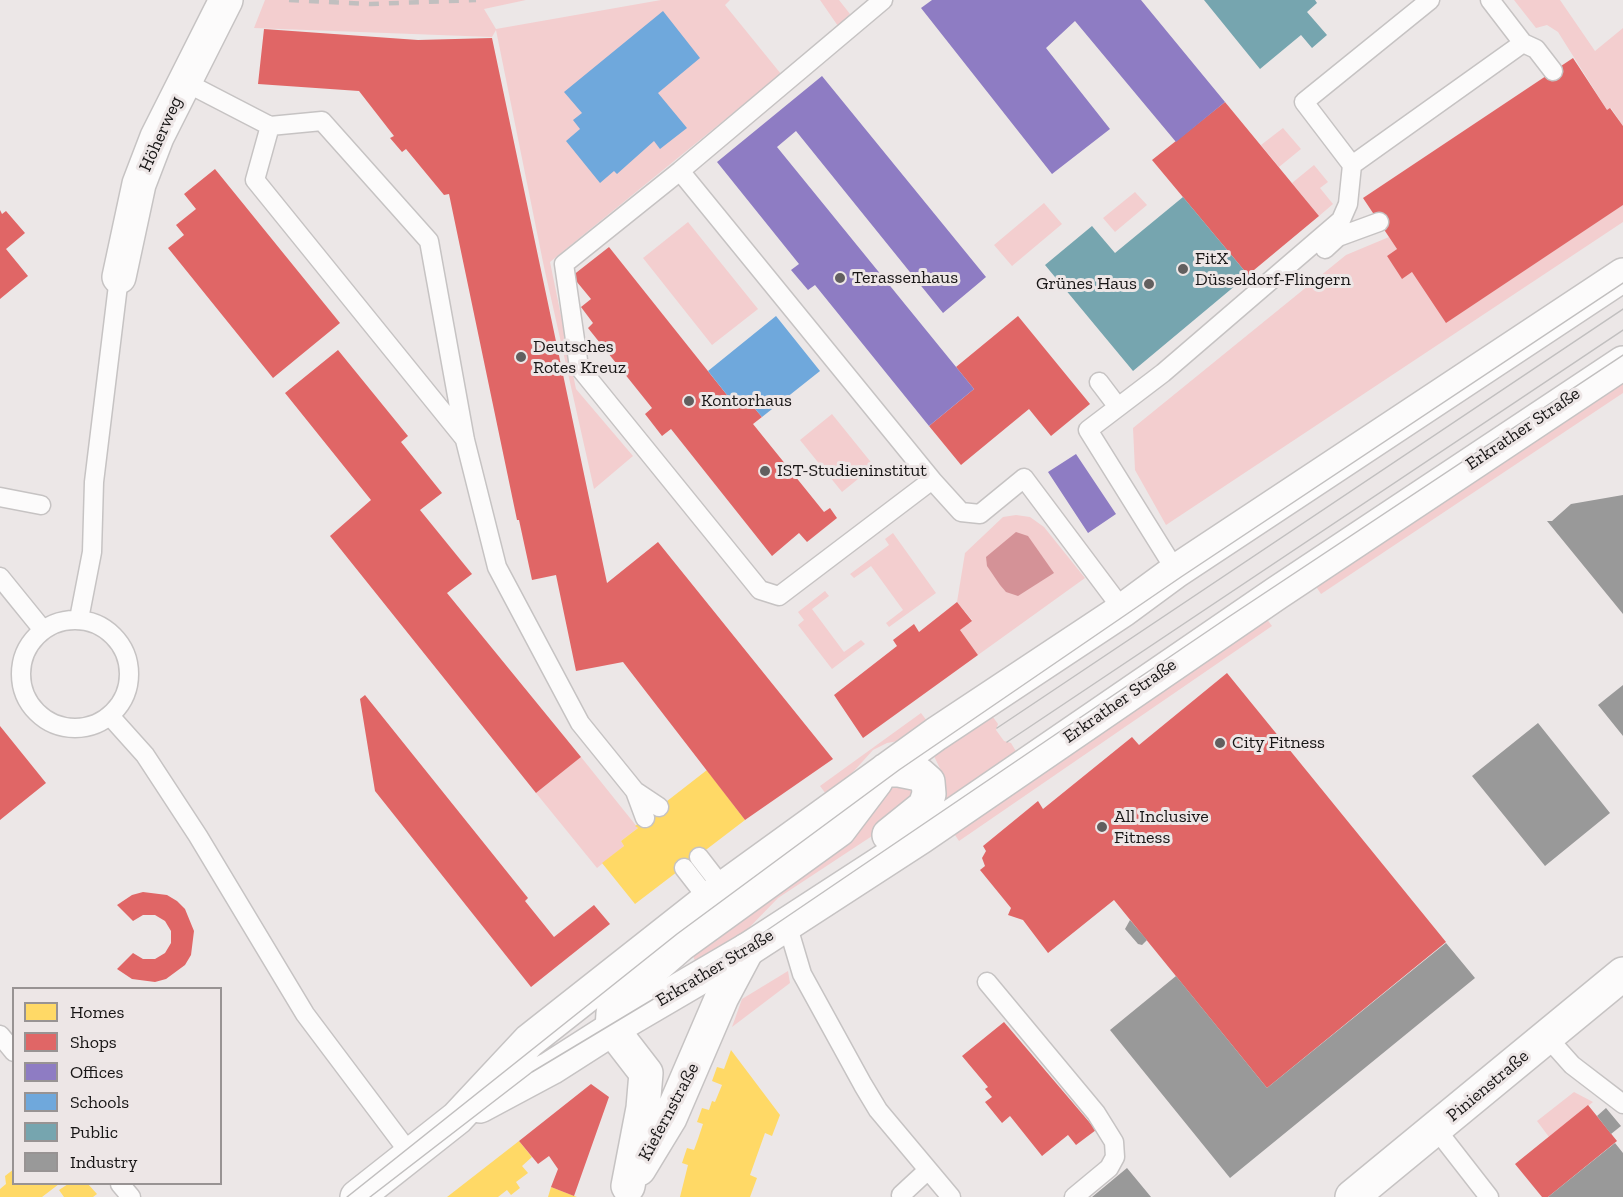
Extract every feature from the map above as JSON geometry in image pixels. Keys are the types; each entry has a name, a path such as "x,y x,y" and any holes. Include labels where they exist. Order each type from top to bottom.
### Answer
{"main road":[{"name":"Höherweg","path":"119,277 139,184 157,137 226,0"},
{"name":"Erkrather Straße","path":"357,1197 457,1118 529,1041 716,894 883,772 1123,610 1176,571 1623,274"},
{"name":"Erkrather Straße","path":"457,1118 551,1068 612,1029 747,950 784,916 939,825 1277,592 1623,363"},
{"path":"784,916 789,902 909,822 925,806 929,794 928,782 911,771 883,772"},
{"name":"Erkrather Straße","path":"612,1029 613,1013 626,990 680,945 839,830 883,772"},
{"name":"Kiefernstraße","path":"626,1191 670,1118 722,997 747,950"},
{"name":"Pinienstraße","path":"1352,1197 1623,974"},
{"path":"612,1029 646,1073"},
{"name":"Kiefernstraße","path":"626,1191 643,1108 646,1073 686,1061 706,1036"}],"lane":[{"path":"883,0 859,32 564,264 579,367 760,590 778,596 932,480"},
{"path":"1095,440 1335,233 1348,204 1352,165 1304,102 1430,0"},
{"path":"1491,0 1522,43 1536,49 1553,71"},
{"path":"1352,165 1522,43"},
{"path":"185,82 270,126 322,121 429,241 465,441 497,567 580,723 652,813"},
{"path":"270,126 255,180 465,441"},
{"path":"680,171 932,480 961,512 980,513 1024,478 1123,610"},
{"path":"1176,571 1088,430 1163,373 1335,233 1379,222"},
{"path":"79,620 92,552 94,482 119,277"},
{"path":"1099,382 1118,406"},
{"path":"0,497 41,505"},
{"path":"0,577 43,630"},
{"path":"79,620 101,626 110,632 124,650 128,661 128,685 124,697 110,716 85,727 71,728 57,725 34,710 22,685 21,671 28,647 43,630 60,621 79,620"},
{"path":"110,716 151,764 198,836 305,1014 411,1155"},
{"path":"699,857 716,894"},
{"path":"684,868 716,894"},
{"path":"784,916 802,974 863,1085 878,1110 951,1197"},
{"path":"987,982 1096,1113 1114,1142 1115,1157 1108,1168 1074,1197"},
{"path":"0,1035 12,1050"},
{"path":"1547,1037 1572,1065 1623,1104"},
{"path":"1436,1129 1489,1197"},
{"path":"901,1195 928,1170"},
{"path":"121,1185 131,1197"}],"shaded area":[{"path":"265,0 526,0 484,9 496,29 661,0 730,0 725,5 781,74 550,262 576,389 633,456 594,489 544,267 496,30 492,37 254,28"},
{"path":"820,0 839,0 850,14 838,26"},
{"path":"1514,0 1560,0 1595,51 1623,28 1623,126 1611,108 1607,110 1558,32 1547,25 1536,28"},
{"path":"1283,128 1301,149 1279,167 1261,145"},
{"path":"1314,165 1328,182 1320,188 1333,204 1319,216 1292,183"},
{"path":"1135,192 1147,205 1115,232 1103,218"},
{"path":"1044,203 1062,224 1012,266 994,245"},
{"path":"1623,205 1623,222 1166,525 1135,470 1133,428 1346,255 1389,237 1397,249 1387,256 1403,278 1412,272"},
{"path":"688,222 758,309 712,345 643,258"},
{"path":"1623,380 1623,393 1321,594 1315,585"},
{"path":"832,414 874,466 842,492 800,440"},
{"path":"1016,515 1030,517 1044,527 1085,578 978,655 960,630 972,620 957,602 965,553 1003,517"},
{"path":"1016,532 1028,536 1054,573 1018,596 1006,592 1000,585 987,566 986,557"},
{"path":"893,533 936,593 889,627 886,623 903,610 871,566 854,578 850,574 889,545 885,539"},
{"path":"825,591 829,596 812,609 844,652 861,640 865,644 832,669 798,625 804,620 798,612"},
{"path":"1266,618 1272,626 959,841 953,832"},
{"path":"921,713 927,721 904,740 887,743 873,750 844,782 826,794 820,786"},
{"path":"990,713 998,724 996,730 1004,741 1011,743 1017,753 943,805 944,777 933,754"},
{"path":"581,757 638,828 621,841 624,846 597,868 536,793"},
{"path":"889,785 905,785 913,791 910,811 778,898 742,935 696,964 691,950"},
{"path":"788,971 790,983 732,1027 742,999"},
{"path":"1574,1092 1593,1102 1549,1137 1537,1121"}],"building: Homes":[{"path":"707,770 745,820 635,904 602,863 624,846 621,841 638,828 635,826"},
{"path":"731,1050 780,1115 772,1136 765,1133 750,1175 757,1178 750,1197 680,1197 688,1165 682,1163 687,1148 694,1150 703,1124 697,1122 702,1108 709,1110 722,1085 712,1081 717,1067 724,1069"},
{"path":"519,1141 532,1157 522,1166 528,1173 516,1182 520,1188 511,1195 507,1190 498,1197 447,1197"},
{"path":"12,1171 12,1185 58,1185 42,1197 0,1197 0,1189 6,1184 5,1176"},
{"path":"66,1185 89,1185 97,1194 93,1197 64,1197 59,1190"},
{"path":"551,1187 577,1197 548,1197"}],"building: Shops":[{"path":"264,29 418,40 492,38 607,583 658,542 833,759 745,820 623,662 576,671 556,575 532,580 519,520 517,520 449,194 444,195 406,149 402,152 390,138 394,136 359,91 258,84"},
{"path":"1573,58 1607,110 1610,108 1623,126 1623,205 1446,323 1412,272 1402,279 1387,256 1397,249 1363,198"},
{"path":"1225,102 1319,216 1248,275 1152,160"},
{"path":"215,169 340,323 273,378 168,248 184,235 176,225 196,209 184,194"},
{"path":"0,210 2,214 6,211 25,233 6,249 28,276 0,299"},
{"name":"Kontorhaus","path":"609,247 735,405 745,397 762,417 753,424 824,512 830,508 837,518 807,542 799,533 772,556 671,429 662,436 645,414 652,408 588,328 593,323 581,307 591,299 572,276"},
{"path":"1018,316 1090,404 1051,436 1029,409 961,465 929,426 974,389 956,367"},
{"path":"338,350 408,436 401,442 442,493 420,510 472,574 447,593 581,757 536,793 330,536 371,500 285,393"},
{"path":"957,602 972,621 960,630 978,655 863,738 834,695 897,646 893,640 914,624 919,632"},
{"path":"1227,673 1446,942 1267,1088 1114,900 1048,953 1023,920 1008,915 1011,908 980,870 985,866 982,858 986,851 983,846 1038,801 1043,809 1132,737 1139,745"},
{"path":"365,695 528,898 525,901 554,937 594,905 610,924 531,987 375,791 360,699"},
{"path":"0,726 46,783 0,820"},
{"path":"143,892 167,895 177,901 185,909 194,931 191,955 185,965 166,979 155,982 132,979 117,969 133,953 143,959 155,959 165,953 171,943 171,931 165,921 155,915 143,915 133,921 117,905 132,895"},
{"path":"1004,1022 1096,1130 1076,1145 1068,1135 1042,1156 1010,1116 1002,1123 985,1102 992,1097 985,1089 988,1087 962,1056"},
{"path":"591,1084 609,1097 574,1196 551,1187 558,1169 549,1156 538,1164 519,1141"},
{"path":"1588,1105 1617,1141 1548,1197 1542,1197 1515,1164"}],"building: Offices":[{"path":"932,0 1141,0 1225,102 1176,142 1075,21 1046,48 1110,129 1052,174 921,8"},
{"path":"822,76 986,277 943,313 796,131 777,147 974,389 929,426 815,285 808,290 791,270 799,264 717,162"},
{"path":"1076,454 1116,514 1088,533 1048,472"}],"building: Schools":[{"path":"663,11 700,58 658,93 687,128 660,149 654,141 617,174 614,171 600,183 566,141 580,129 573,120 582,113 564,92"},
{"path":"776,316 820,371 762,417 745,397 735,405 708,371"}],"building: Public":[{"path":"1204,0 1315,0 1317,3 1307,12 1327,35 1312,48 1301,35 1260,69"},
{"name":"Grünes Haus","path":"1183,197 1248,275 1133,371 1045,265 1092,226 1115,253"}],"building: Industry":[{"path":"1623,495 1623,614 1547,521 1552,521 1571,504"},
{"path":"1623,685 1623,736 1598,705"},
{"path":"1538,723 1610,813 1545,866 1472,776"},
{"path":"1130,920 1147,940 1142,945 1138,944 1125,929"},
{"path":"1446,943 1475,978 1230,1178 1110,1030 1176,976 1267,1088"},
{"path":"1606,1108 1621,1126 1611,1134 1597,1116"},
{"path":"1615,1143 1623,1153 1623,1197 1548,1197"},
{"path":"1127,1168 1151,1197 1092,1197"}],"tram line":[{"path":"347,1197 677,934 899,770 1181,577 1623,283"},
{"path":"997,728 1623,309"},
{"path":"1007,742 1623,330"},
{"path":"370,1197 532,1072 760,935 1227,618 1623,355"}],"railway":[{"path":"289,0 371,4 476,0"}],"place":[{"name":"FitX Düsseldorf-Flingern","path":"1183,269"},
{"name":"Terassenhaus","path":"840,278"},
{"name":"Grünes Haus","path":"1149,284"},
{"name":"Deutsches Rotes Kreuz","path":"521,357"},
{"name":"Kontorhaus","path":"689,401"},
{"name":"IST-Studieninstitut","path":"765,471"},
{"name":"City Fitness","path":"1220,743"},
{"name":"All Inclusive Fitness","path":"1102,827"}]}
